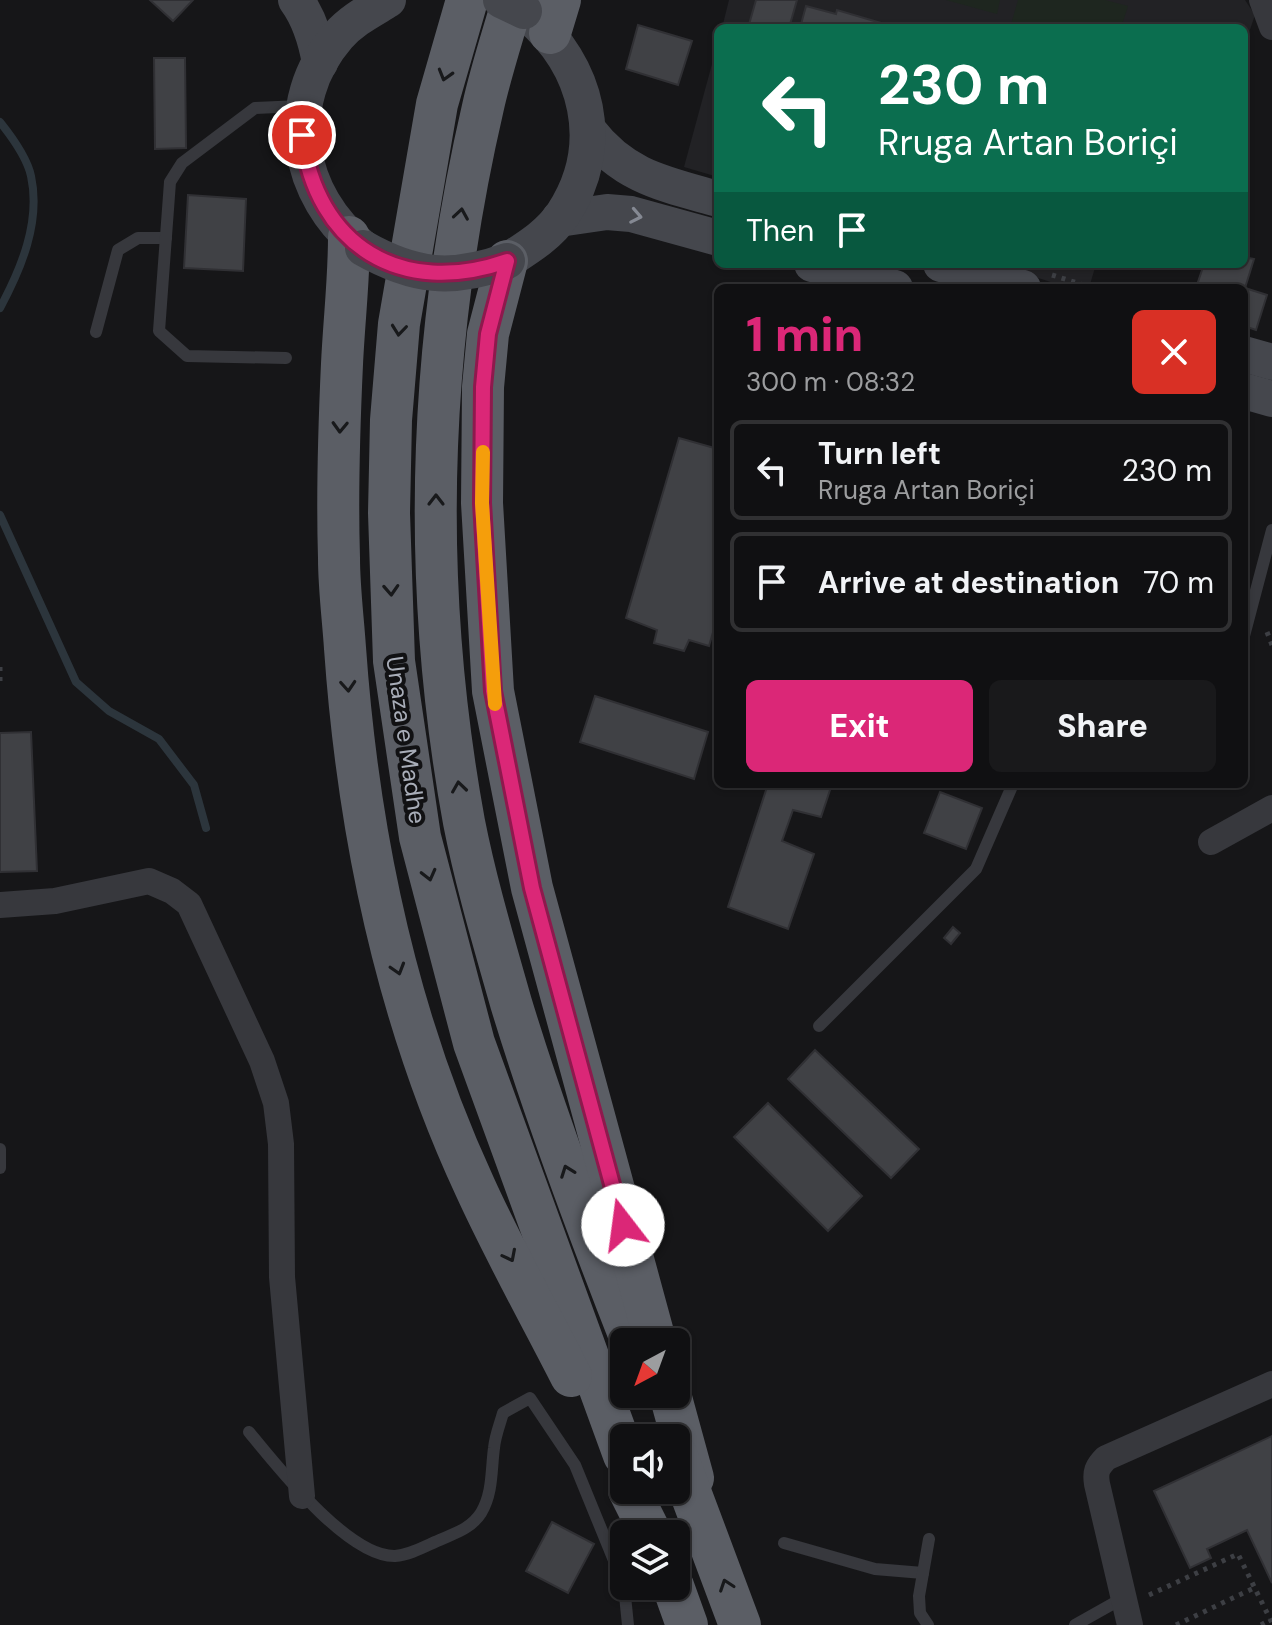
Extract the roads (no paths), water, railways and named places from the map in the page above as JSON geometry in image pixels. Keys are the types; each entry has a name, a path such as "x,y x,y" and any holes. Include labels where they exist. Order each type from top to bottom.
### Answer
{"highway":[{"name":"Unaza e Madhe","path":"467,0 437,104 399,324 391,420 390,482 389,562 394,661 420,837 474,1043 613,1424"},
{"path":"513,0 483,104 462,207 444,328 435,431 436,582 445,692 464,822 492,936 542,1103 626,1328"},
{"path":"356,243 342,360 339,560 350,723 364,824 393,952 429,1074 474,1187 610,1454"},
{"path":"507,261 488,334 483,387 482,503 493,691 532,888 652,1328"},
{"path":"674,1408 712,1545"},
{"path":"690,1489 740,1625"},
{"path":"678,1600 687,1625"}],"main road":[{"path":"296,0 304,10 316,40 320,63"},
{"path":"388,0 353,21 337,37 320,63 304,106 302,135 305,163 315,191 329,215 356,243 390,264 420,272 451,275 481,270 507,261 538,242 559,219 580,182 589,131 580,81 555,17 524,11 501,0"},
{"path":"589,131 612,157 635,173 714,198"},
{"path":"559,219 607,212 631,214 714,237"},
{"path":"826,268 881,284"},
{"path":"955,268 1009,284"},
{"path":"1248,355 1272,362"},
{"path":"1248,392 1272,399"}],"street":[{"path":"1262,0 1272,27"},
{"path":"1211,842 1272,808"},
{"path":"0,905 55,901 149,881 172,891 189,904 262,1061 276,1103 281,1144 282,1277 302,1496"},
{"path":"1126,1610 1097,1484 1098,1466 1106,1458 1272,1384"}],"lane":[{"path":"286,358 187,356 159,331 170,182 182,163 255,108 304,106"},
{"path":"96,332 118,250 138,238 166,238"},
{"path":"1248,621 1272,530"},
{"path":"819,1026 976,869 1011,788"},
{"path":"0,1149 0,1168"},
{"path":"249,1432 302,1496 352,1538 373,1551 393,1556 412,1553 466,1529 481,1513 492,1483 494,1447 503,1413 530,1398 575,1465 610,1551"},
{"path":"928,1625 920,1613 919,1596 929,1539"},
{"path":"784,1543 875,1569 923,1573"},
{"path":"626,1600 629,1624"},
{"path":"1075,1625 1101,1608 1126,1610"}],"waterway":[{"path":"0,122 26,162 33,193 27,245 0,308"},
{"path":"0,515 76,682 109,711 159,739 194,785 206,828"}]}
